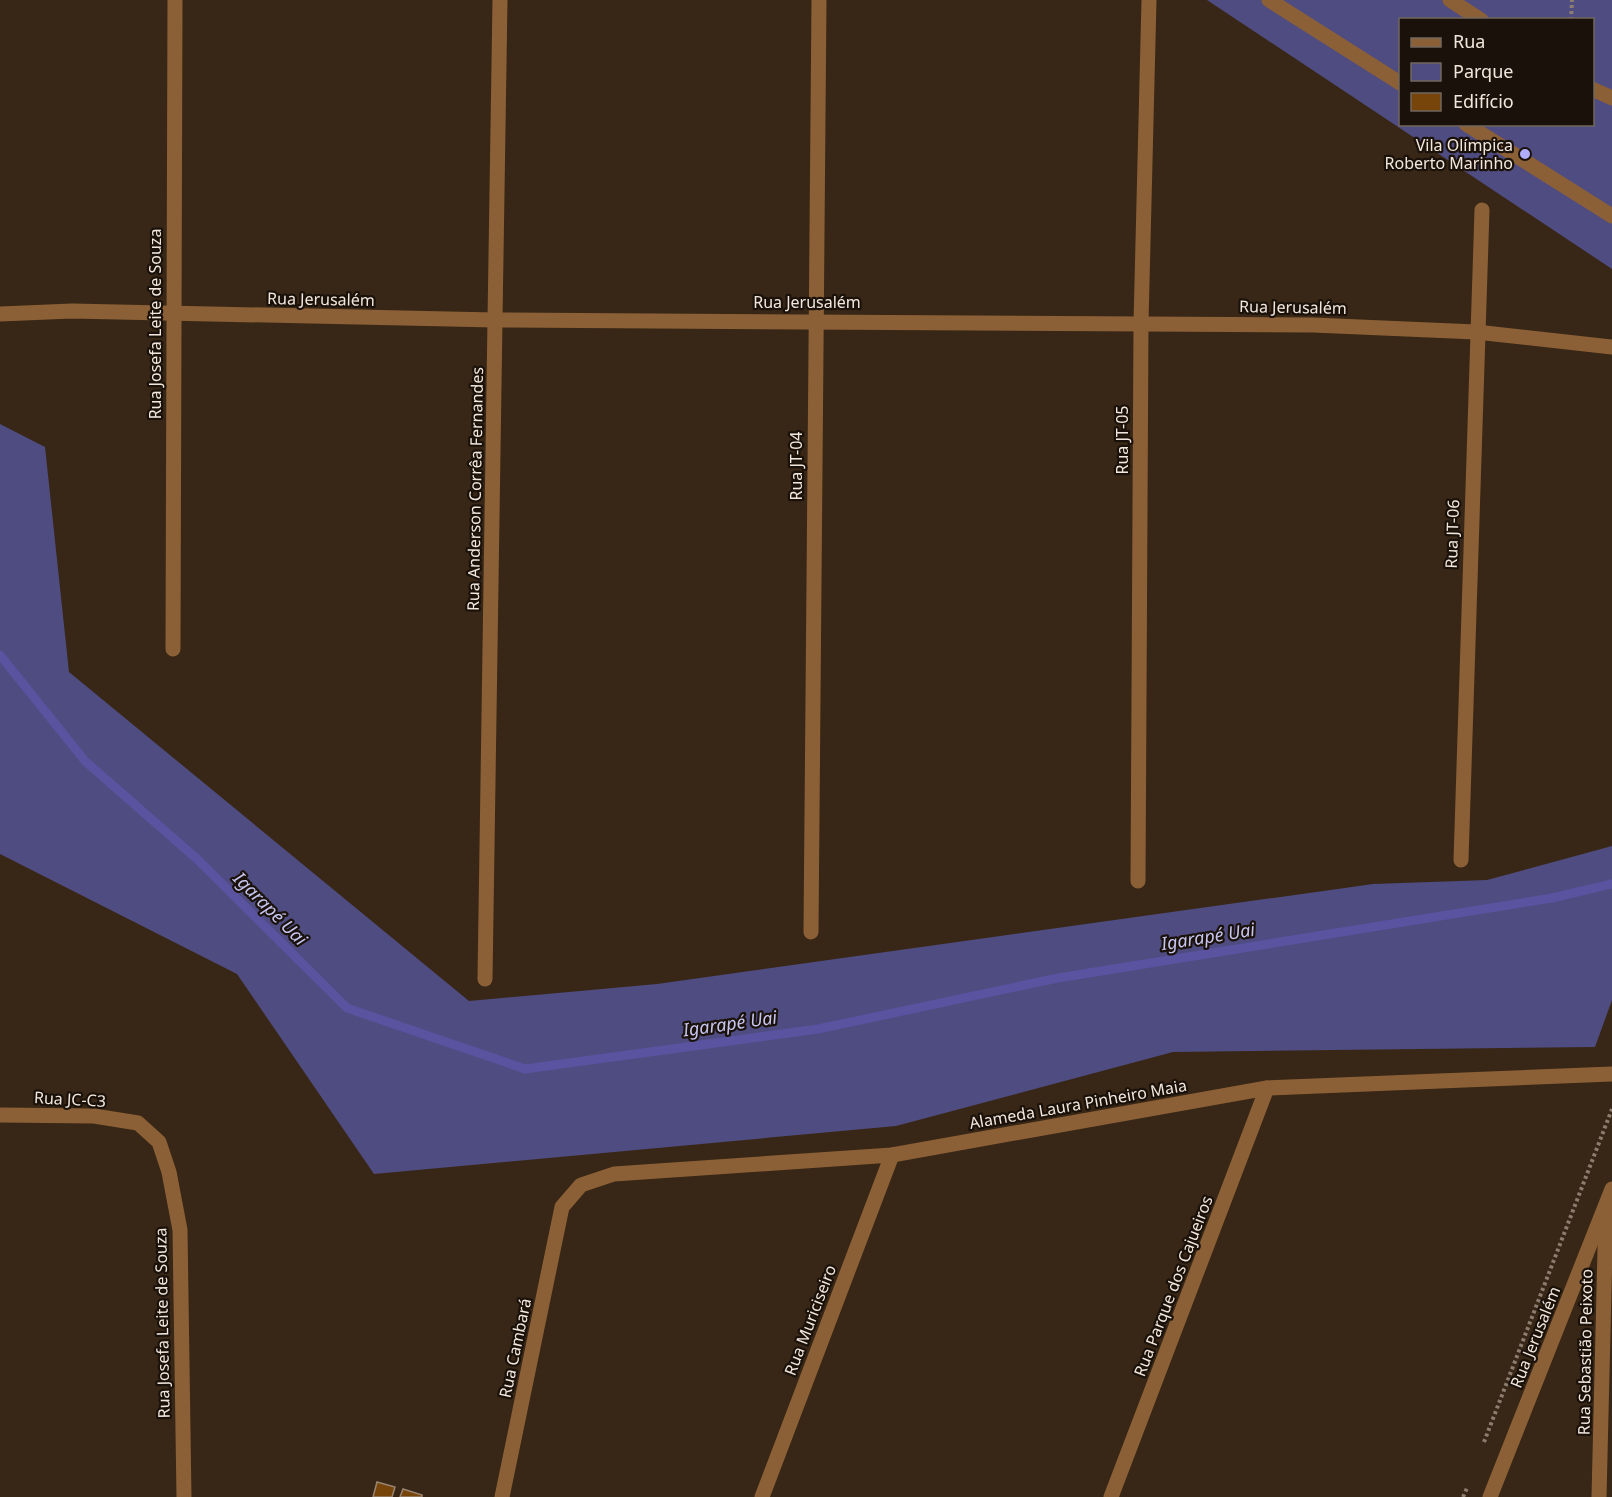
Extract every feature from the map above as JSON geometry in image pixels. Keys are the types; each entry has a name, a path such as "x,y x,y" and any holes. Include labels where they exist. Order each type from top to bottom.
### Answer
{"street":[{"name":"Rua Josefa Leite de Souza","path":"173,649 175,0"},
{"name":"Rua Anderson Corrêa Fernandes","path":"486,979 500,0"},
{"name":"Rua JT-04","path":"811,932 819,0"},
{"name":"Rua JT-05","path":"1138,881 1141,323 1149,0"},
{"path":"1269,0 1399,82"},
{"path":"1450,0 1478,18"},
{"path":"1594,89 1612,98"},
{"path":"1469,126 1612,216"},
{"name":"Rua JT-06","path":"1461,860 1476,332 1482,210"},
{"name":"Rua Jerusalém","path":"1,314 72,311 495,320 815,320 1313,325 1476,332 1612,347"},
{"name":"Alameda Laura Pinheiro Maia","path":"562,1207 581,1185 615,1174 892,1155 1268,1089 1612,1074"},
{"name":"Rua Parque dos Cajueiros","path":"1111,1497 1268,1089"},
{"name":"Rua JC-C3","path":"0,1115 94,1116 138,1124"},
{"name":"Rua Josefa Leite de Souza","path":"138,1124 159,1142 169,1172 180,1230 184,1497"},
{"name":"Rua Muriciseiro","path":"762,1497 892,1155"},
{"name":"Rua Jerusalém","path":"1490,1497 1612,1189"},
{"name":"Rua Cambará","path":"502,1497 562,1207"},
{"name":"Rua Sebastião Peixoto","path":"1599,1497 1606,1208"}],"path":[{"path":"1571,18 1572,0"},
{"path":"1480,1453 1612,1109"},
{"path":"1463,1497 1468,1486"}],"green space":[{"name":"Vila Olímpica Roberto Marinho","path":"1207,0 1612,0 1612,269"},
{"path":"0,424 45,447 69,672 469,1001 657,984 1373,884 1487,880 1612,846 1612,1000 1595,1047 1173,1052 896,1126 374,1174 237,974 0,854"}],"building":[{"path":"377,1482 395,1487 392,1497 373,1497"},
{"path":"403,1489 422,1495 422,1497 400,1497"}],"waterway":[{"name":"Igarapé Uai","path":"0,655 85,761 197,859 347,1008 525,1069 818,1029 1058,978 1552,898 1612,884"}],"place":[{"name":"Vila Olímpica Roberto Marinho","path":"1525,154"}]}
